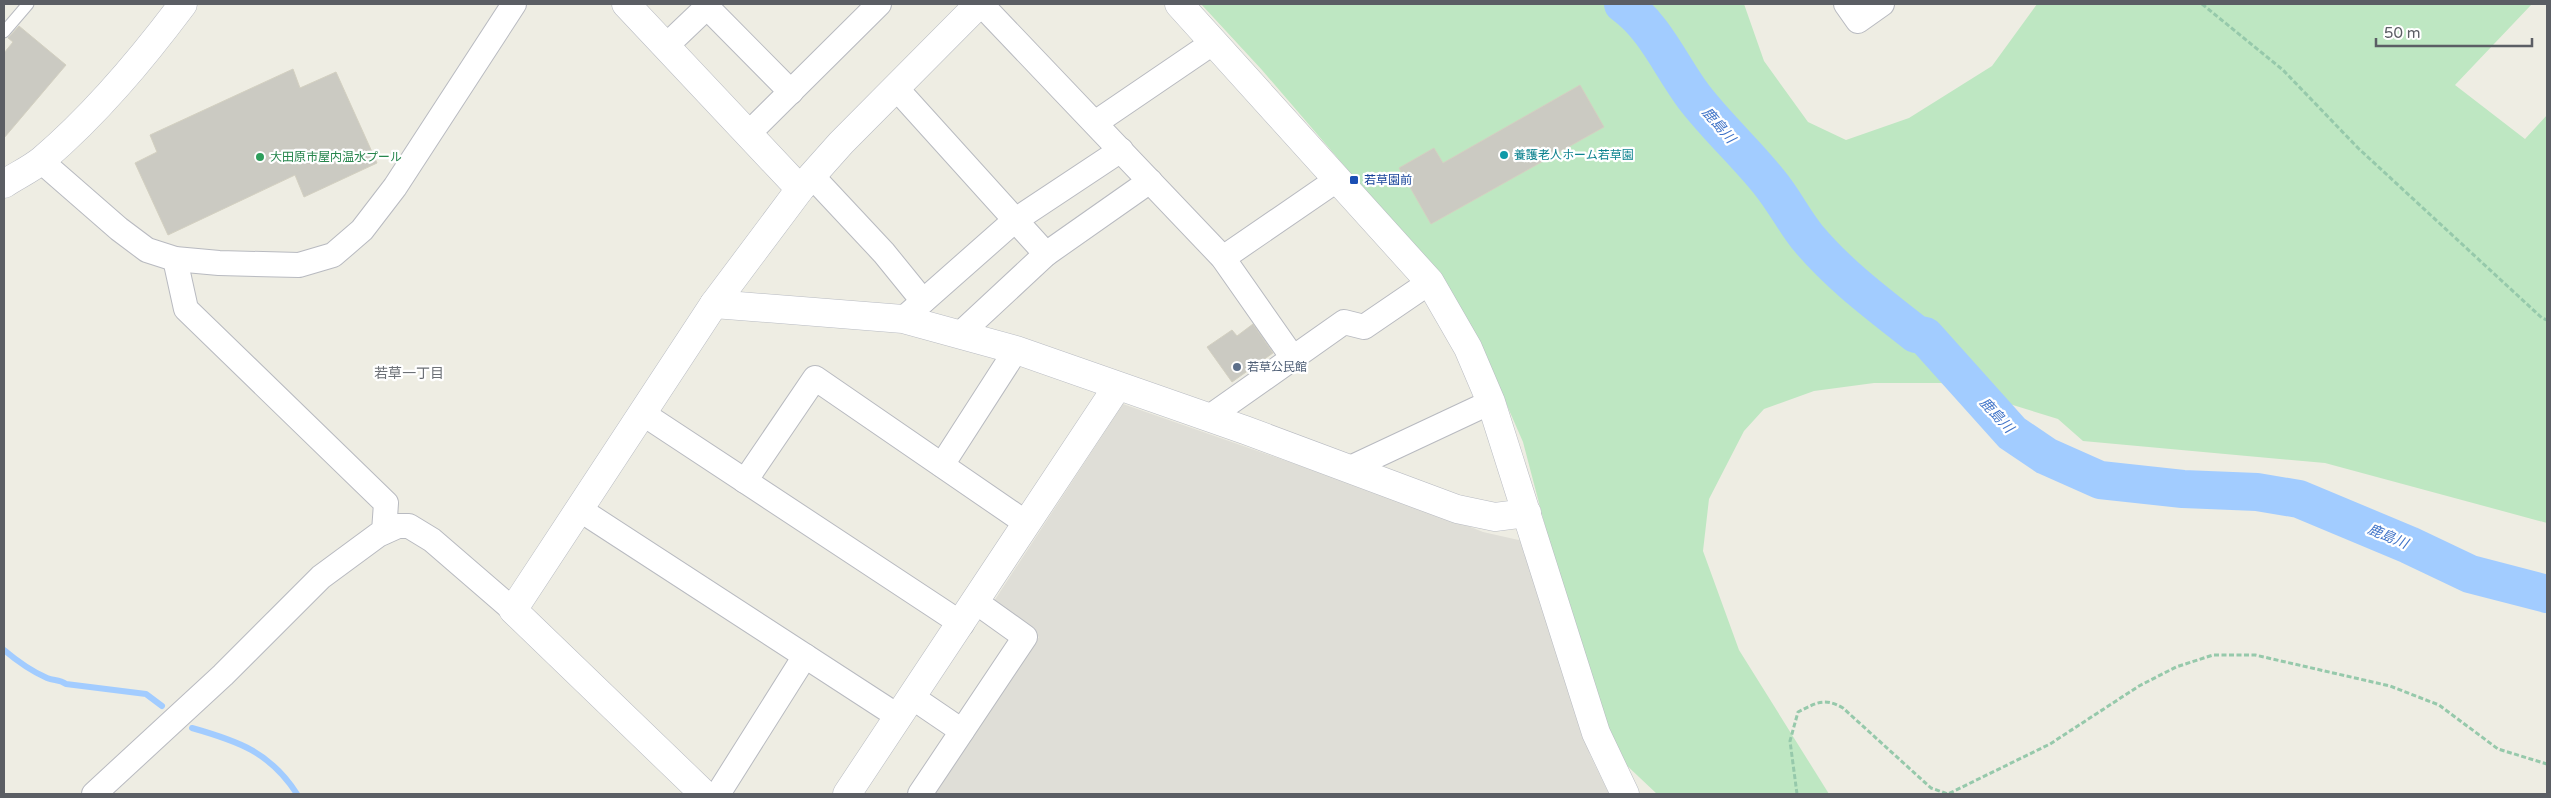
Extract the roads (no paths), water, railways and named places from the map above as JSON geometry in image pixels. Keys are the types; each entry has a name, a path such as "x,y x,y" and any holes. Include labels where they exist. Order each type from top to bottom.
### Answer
{"street":[{"path":"4,184 41,161 93,111 142,58 183,4"},
{"path":"41,161 119,229 147,250 175,259 219,263 298,265 333,255 362,230 395,187 514,4"},
{"path":"626,4 748,134 806,182 884,253 923,301"},
{"path":"748,134 879,4"},
{"path":"513,610 714,304 806,182 980,4 1096,123 1223,258 1293,358"},
{"path":"1179,4 1430,282 1468,348 1491,402 1596,734 1625,794"},
{"path":"1846,4 1858,21 1882,4"},
{"path":"666,46 708,5 791,92"},
{"path":"1096,123 1214,42"},
{"path":"896,88 1014,221 1046,254"},
{"path":"903,319 1014,221 1121,150"},
{"path":"1223,258 1338,179"},
{"path":"960,334 1046,254 1150,181"},
{"path":"175,259 186,309 386,503 384,532"},
{"path":"1208,418 1344,322 1364,328 1430,282"},
{"path":"714,304 903,319 1016,350 1348,468 1457,509 1495,517 1526,513"},
{"path":"942,465 1016,350"},
{"path":"746,481 816,378 1026,523"},
{"path":"847,794 962,624 1026,523 1117,387"},
{"path":"1348,468 1491,402"},
{"path":"642,413 962,624"},
{"path":"579,509 805,656 906,707 962,731"},
{"path":"94,794 223,674 321,577 384,532 398,526 409,526 432,540 513,610 704,794"},
{"path":"920,794 1025,637 976,602"},
{"path":"718,794 805,656"}],"lane":[{"path":"4,32 28,4"}],"waterway":[{"name":"鹿島川","path":"1623,4 1645,24 1694,97 1769,182 1820,252 1846,277 1916,334 1925,336 2012,433 2046,456 2100,480 2183,489 2257,492 2299,499 2409,545 2470,574 2547,594"},
{"path":"4,650 30,669 50,679 66,684 146,694 162,706"},
{"path":"192,728 224,738 252,750 276,768 297,794"}],"place":[{"name":"養護老人ホーム若草園","path":"1504,155"},
{"name":"大田原市屋内温水プール","path":"260,157"},
{"name":"若草園前","path":"1354,180"},
{"name":"若草公民館","path":"1237,367"}],"district":[{"name":"若草一丁目","path":"409,373"}]}
